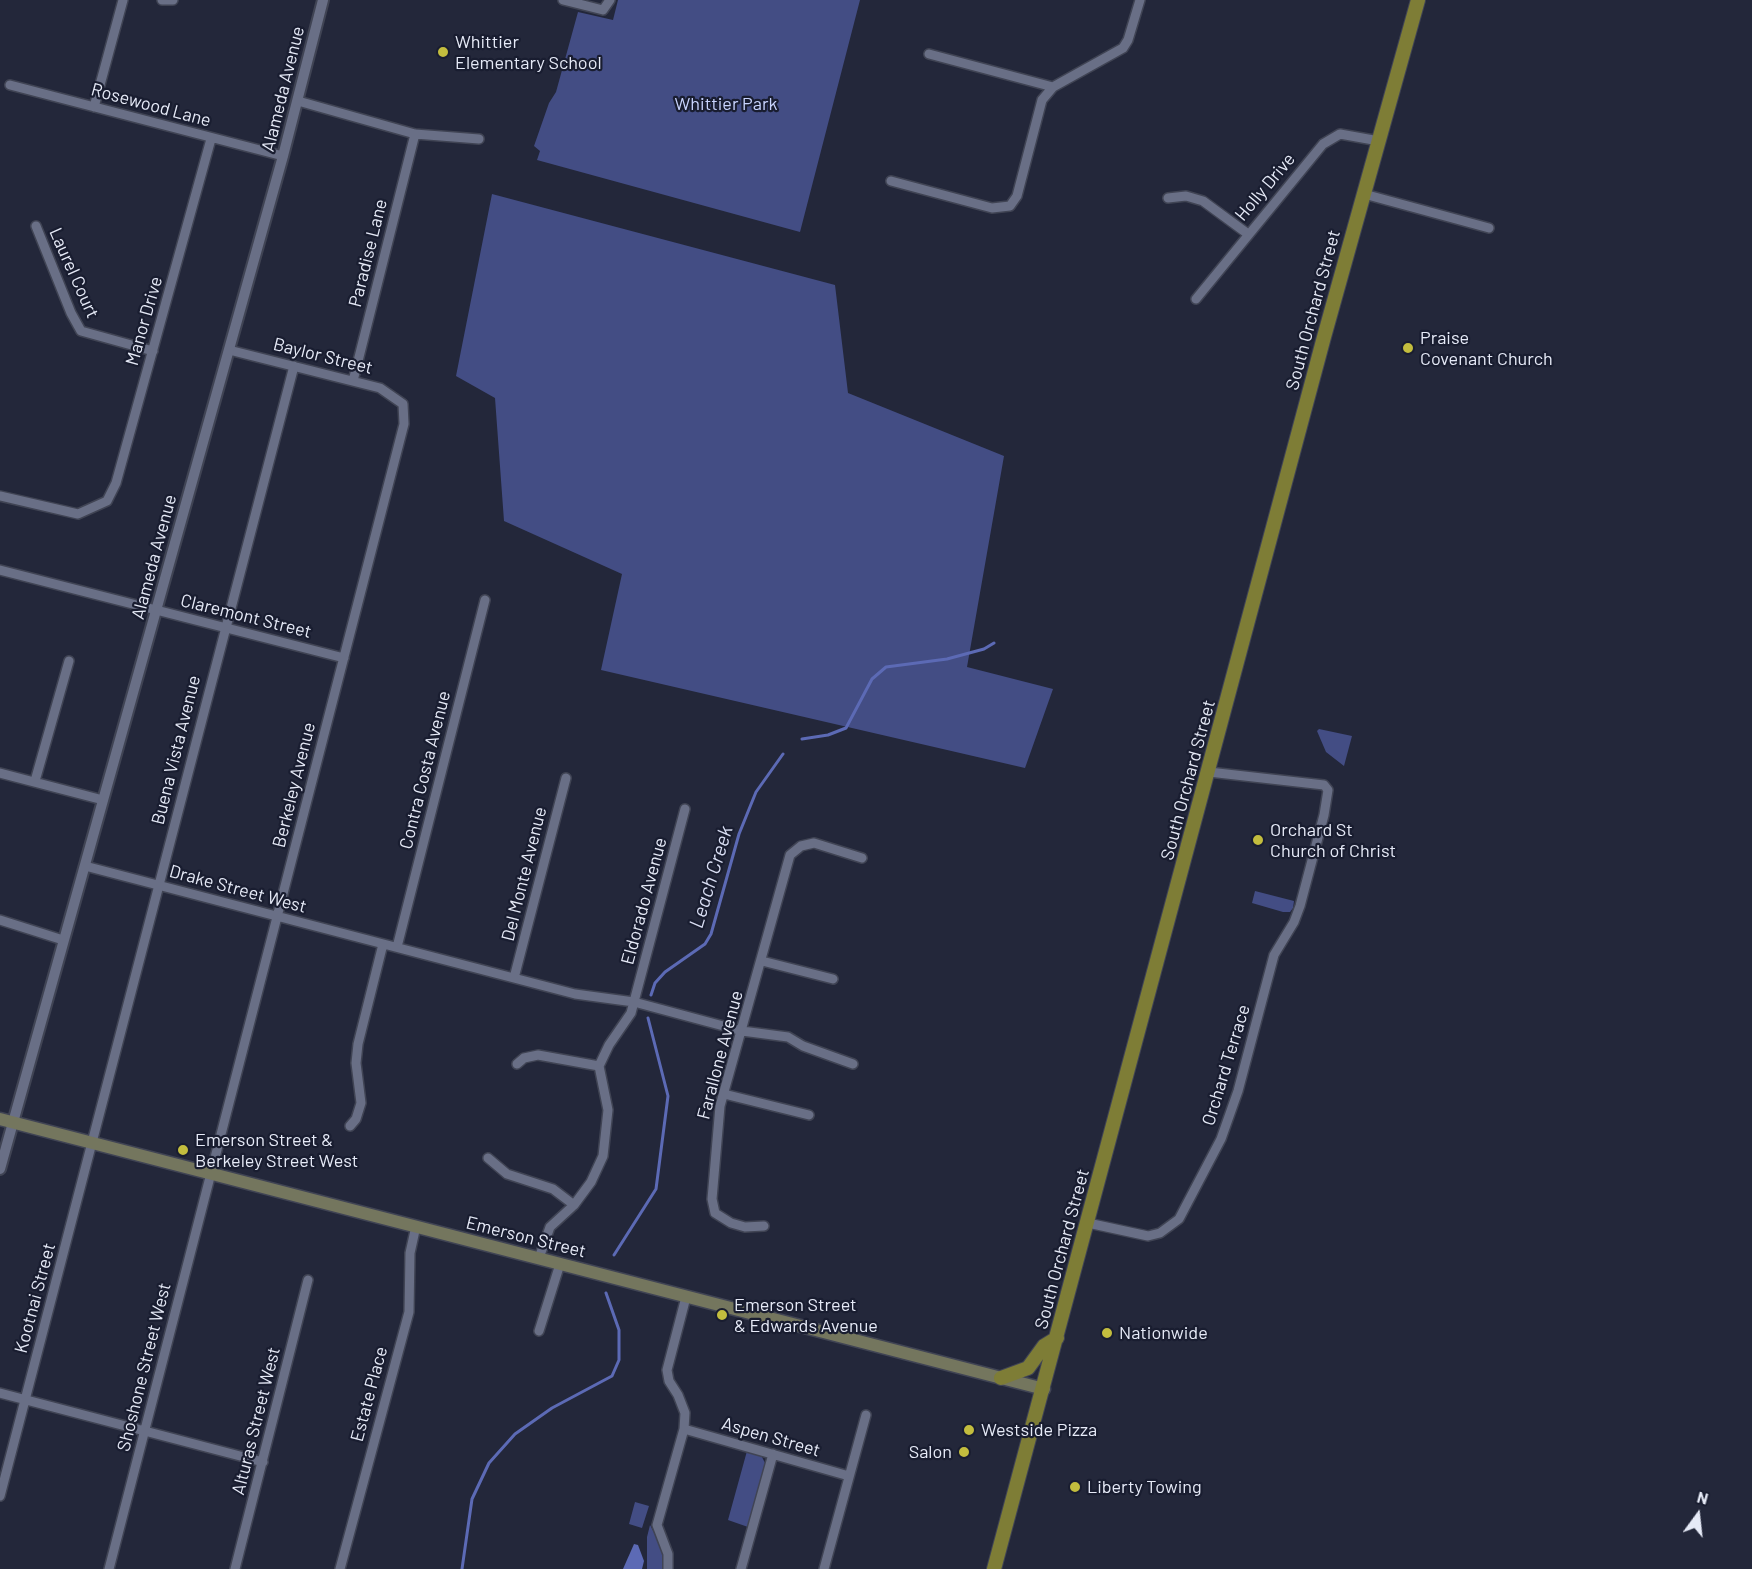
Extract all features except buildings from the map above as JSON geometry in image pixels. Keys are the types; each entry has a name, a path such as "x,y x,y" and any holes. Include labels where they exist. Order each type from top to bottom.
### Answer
{"main road":[{"name":"South Orchard Street","path":"994,1569 1418,0"},
{"name":"Emerson Street","path":"0,1119 1044,1389"},
{"path":"1001,1378 1028,1368 1044,1346 1057,1338"}],"street":[{"path":"94,107 123,0"},
{"path":"162,0 173,0"},
{"name":"Alameda Avenue","path":"0,1169 283,156 323,0"},
{"path":"563,0 598,9 606,9 610,0"},
{"path":"891,181 992,208 1010,206 1017,196 1042,100 1053,87 1127,43 1140,0"},
{"path":"929,54 1053,87"},
{"name":"Rosewood Lane","path":"10,85 283,156"},
{"path":"298,101 415,134 479,139"},
{"name":"Paradise Lane","path":"353,381 415,134"},
{"name":"Holly Drive","path":"1196,299 1248,234 1329,140 1345,134 1379,141"},
{"name":"Manor Drive","path":"0,496 67,513 84,513 107,501 116,483 211,139"},
{"path":"1364,194 1489,228"},
{"path":"1168,198 1186,196 1203,201 1248,234"},
{"name":"Laurel Court","path":"36,226 71,313 81,331 153,351"},
{"name":"Baylor Street","path":"229,350 387,391 403,404"},
{"name":"Buena Vista Avenue","path":"92,1143 224,628 294,366"},
{"name":"Berkeley Avenue","path":"209,1173 397,458 404,424 403,404"},
{"name":"Claremont Street","path":"0,570 344,658"},
{"name":"Contra Costa Avenue","path":"397,947 485,600"},
{"path":"35,781 69,661"},
{"path":"0,772 103,800"},
{"name":"Orchard Terrace","path":"1088,1223 1140,1235 1154,1235 1166,1230 1179,1219 1189,1204 1221,1138 1238,1091 1274,955 1294,922 1322,823 1328,794 1324,785 1209,772"},
{"name":"Del Monte Avenue","path":"514,978 566,778"},
{"name":"Eldorado Avenue","path":"599,1066 609,1045 627,1021 634,1002 685,809"},
{"name":"Farallone Avenue","path":"764,1226 746,1227 724,1221 713,1207 717,1126 724,1094 788,859 795,850 814,843 862,858"},
{"name":"Drake Street West","path":"85,866 397,947"},
{"path":"0,920 63,940"},
{"path":"350,1126 356,1119 361,1103 356,1063 358,1044 383,945"},
{"path":"397,947 575,994 634,1002 742,1031 788,1037 803,1046 853,1064"},
{"path":"762,961 833,979"},
{"path":"517,1064 524,1058 538,1055 599,1066 608,1110 607,1139 591,1182 574,1205 550,1227 539,1258"},
{"path":"724,1094 808,1115"},
{"name":"Kootnai Street","path":"0,1496 92,1143"},
{"path":"488,1158 507,1174 553,1189 574,1205"},
{"name":"Shoshone Street West","path":"109,1569 209,1173"},
{"name":"Estate Place","path":"340,1569 409,1312 410,1253 416,1226"},
{"path":"539,1331 560,1264"},
{"name":"Alturas Street West","path":"235,1569 308,1280"},
{"path":"668,1569 668,1554 657,1525 684,1429 682,1404 669,1381 667,1370 686,1297"},
{"path":"0,1393 263,1462"},
{"path":"824,1569 866,1415"},
{"name":"Aspen Street","path":"684,1429 849,1476"},
{"path":"741,1569 773,1455"}],"green space":[{"name":"Whittier Park","path":"618,0 860,0 800,232 537,160 540,151 534,146 549,103 556,92 578,12 613,20"},
{"path":"492,194 835,285 848,393 1004,456 967,667 1053,689 1025,768 601,670 622,574 504,521 495,398 456,376"},
{"path":"1319,729 1352,736 1344,766 1326,752 1317,731"},
{"path":"1255,891 1294,901 1293,908 1290,912 1283,912 1252,903"},
{"path":"747,1451 761,1455 765,1463 748,1527 728,1520"},
{"path":"635,1502 649,1506 642,1528 629,1524"},
{"path":"650,1525 664,1551 664,1569 647,1569 647,1537"}],"shaded area":[{"path":"634,1544 638,1545 644,1561 642,1569 623,1569"}],"waterway":[{"name":"Leach Creek","path":"802,739 828,735 846,728 872,679 886,667 947,659 984,649 994,643"},
{"name":"Leach Creek","path":"651,995 655,983 665,972 705,944 711,934 739,834 756,792 783,754"},
{"name":"Leach Creek","path":"614,1255 656,1189 668,1096 648,1018"},
{"name":"Leach Creek","path":"462,1569 472,1499 489,1463 515,1434 552,1408 612,1376 619,1360 619,1330 606,1293"}],"place":[{"name":"Whittier Elementary School","path":"443,52"},
{"name":"Praise Covenant Church","path":"1408,348"},
{"name":"Orchard St Church of Christ","path":"1258,840"},
{"name":"Emerson Street & Berkeley Street West","path":"183,1150"},
{"name":"Emerson Street & Edwards Avenue","path":"722,1315"},
{"name":"Nationwide","path":"1107,1333"},
{"name":"Westside Pizza","path":"969,1430"},
{"name":"Salon","path":"964,1452"},
{"name":"Liberty Towing","path":"1075,1487"}]}
